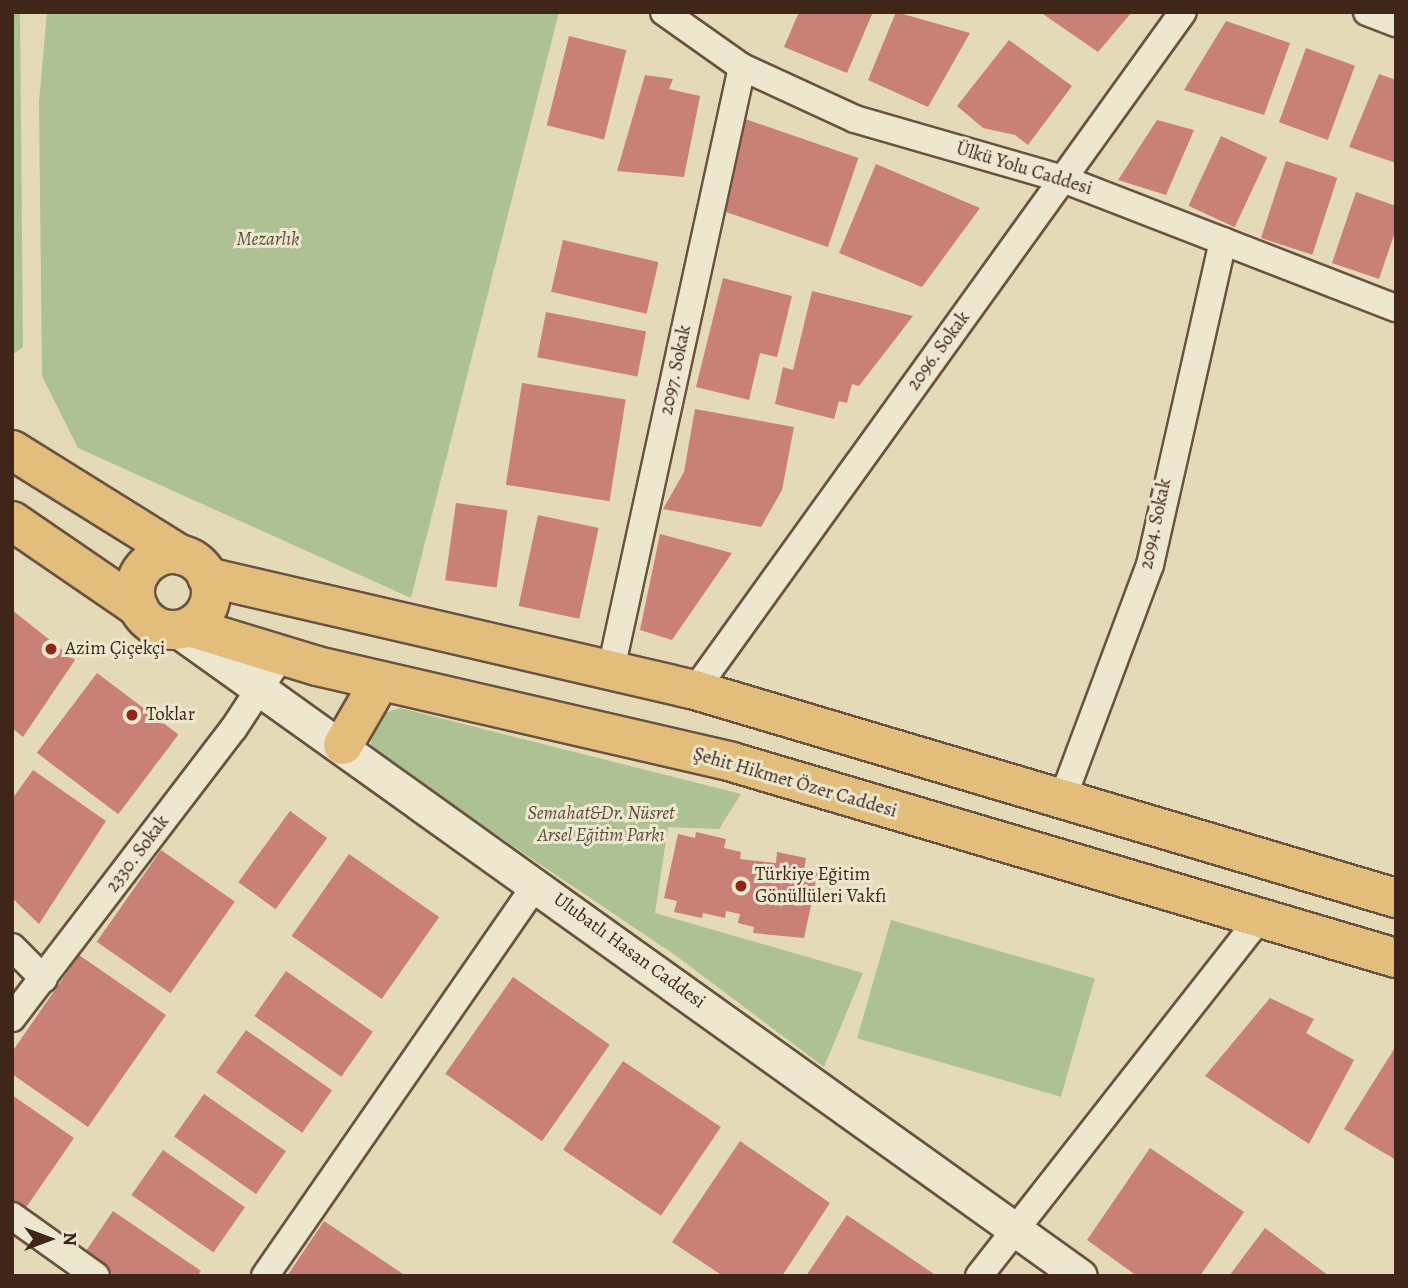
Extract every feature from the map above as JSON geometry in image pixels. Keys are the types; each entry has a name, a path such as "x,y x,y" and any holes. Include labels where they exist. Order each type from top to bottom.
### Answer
{"main road":[{"path":"12,450 194,566 206,611 183,628 155,625 139,608 12,521"},
{"path":"139,608 140,573 158,558 194,566 610,674 695,690 1396,898"},
{"name":"Şehit Hikmet Özer Caddesi","path":"183,628 380,681 732,762 1396,958"},
{"path":"343,745 380,681"}],"street":[{"name":"Ülkü Yolu Caddesi","path":"664,12 742,67 855,118 1063,179 1396,308"},
{"name":"2096. Sokak","path":"695,690 1183,12"},
{"path":"1367,12 1396,23"},
{"name":"2097. Sokak","path":"610,674 742,67"},
{"name":"2094. Sokak","path":"1062,800 1150,565 1223,241"},
{"name":"Ulubatlı Hasan Caddesi","path":"183,628 262,689 1080,1276"},
{"name":"2330. Sokak","path":"12,1018 262,689 281,656"},
{"path":"265,1276 537,884"},
{"path":"979,1276 1013,1228 1260,918"},
{"path":"12,947 44,979"},
{"path":"12,1216 96,1276"}],"green space":[{"path":"12,12 20,12 23,347 12,355"},
{"name":"Mezarlık","path":"47,12 559,12 411,598 78,448 42,376 39,102"},
{"name":"Semahat&Dr. Nüsret Arsel Eğitim Parkı","path":"400,708 741,794 719,829 668,827 655,913 863,973 824,1067 675,955 388,762 371,745 373,727 381,714"},
{"path":"891,920 1095,978 1061,1097 857,1038"}],"building":[{"path":"799,12 873,12 847,73 784,47"},
{"path":"896,12 970,33 928,107 868,80"},
{"path":"1040,12 1132,12 1098,52"},
{"path":"1226,21 1290,43 1264,115 1184,90"},
{"path":"569,36 626,50 604,140 547,125"},
{"path":"1009,40 1072,86 1028,145 1015,135 983,128 957,106"},
{"path":"1306,48 1355,66 1328,140 1279,122"},
{"path":"1379,74 1396,80 1396,163 1349,147"},
{"path":"645,75 673,79 669,89 700,96 684,177 617,171"},
{"path":"745,119 858,158 828,247 714,208"},
{"path":"1157,120 1194,130 1166,195 1118,180"},
{"path":"1221,136 1267,158 1235,227 1188,206"},
{"path":"1286,161 1337,178 1312,255 1261,238"},
{"path":"876,164 980,208 922,287 839,253"},
{"path":"1356,192 1396,206 1396,229 1379,279 1332,263"},
{"path":"563,240 658,262 647,314 551,292"},
{"path":"723,278 792,296 777,357 760,353 749,400 696,387"},
{"path":"812,291 913,316 859,386 852,384 847,403 839,401 834,419 775,404 783,367 793,370"},
{"path":"546,312 646,331 637,377 537,357"},
{"path":"522,383 626,399 610,501 506,485"},
{"path":"695,409 794,427 782,490 761,527 663,509 684,472"},
{"path":"456,503 507,510 497,587 445,580"},
{"path":"538,515 599,528 579,619 519,606"},
{"path":"660,534 732,553 672,640 640,630"},
{"path":"12,610 75,660 23,737 12,728"},
{"path":"97,673 178,734 118,814 37,753"},
{"path":"33,770 106,821 39,924 12,898 12,799"},
{"path":"290,811 327,838 275,909 238,882"},
{"name":"Türkiye Eğitim Gönüllüleri Vakfı","path":"696,832 726,839 724,848 741,852 740,859 776,863 777,852 806,858 804,870 818,873 804,938 753,933 754,927 738,923 740,914 726,911 725,918 703,913 702,918 674,912 677,901 664,898 678,834 695,838"},
{"path":"161,850 235,902 170,993 97,942"},
{"path":"349,854 439,917 382,999 292,936"},
{"path":"79,955 166,1015 88,1127 12,1074 12,1052"},
{"path":"286,971 373,1032 341,1077 254,1016"},
{"path":"513,977 610,1045 542,1141 445,1074"},
{"path":"1270,998 1314,1019 1306,1033 1354,1060 1309,1144 1205,1076"},
{"path":"246,1030 332,1090 302,1133 216,1073"},
{"path":"1396,1046 1396,1160 1344,1129"},
{"path":"623,1061 721,1127 661,1216 563,1150"},
{"path":"204,1094 286,1151 256,1194 174,1137"},
{"path":"12,1095 74,1138 25,1209 12,1200"},
{"path":"740,1141 830,1203 782,1276 723,1276 672,1242"},
{"path":"1150,1148 1244,1212 1200,1276 1137,1276 1087,1240"},
{"path":"163,1150 245,1207 213,1252 131,1195"},
{"path":"113,1211 201,1271 197,1276 116,1276 84,1254"},
{"path":"847,1215 937,1276 806,1276"},
{"path":"324,1221 406,1276 287,1276"},
{"path":"1265,1228 1329,1276 1229,1276"}],"place":[{"name":"Azim Çiçekçi","path":"51,649"},
{"name":"Toklar","path":"132,715"},
{"name":"Türkiye Eğitim Gönüllüleri Vakfı","path":"741,886"}]}
